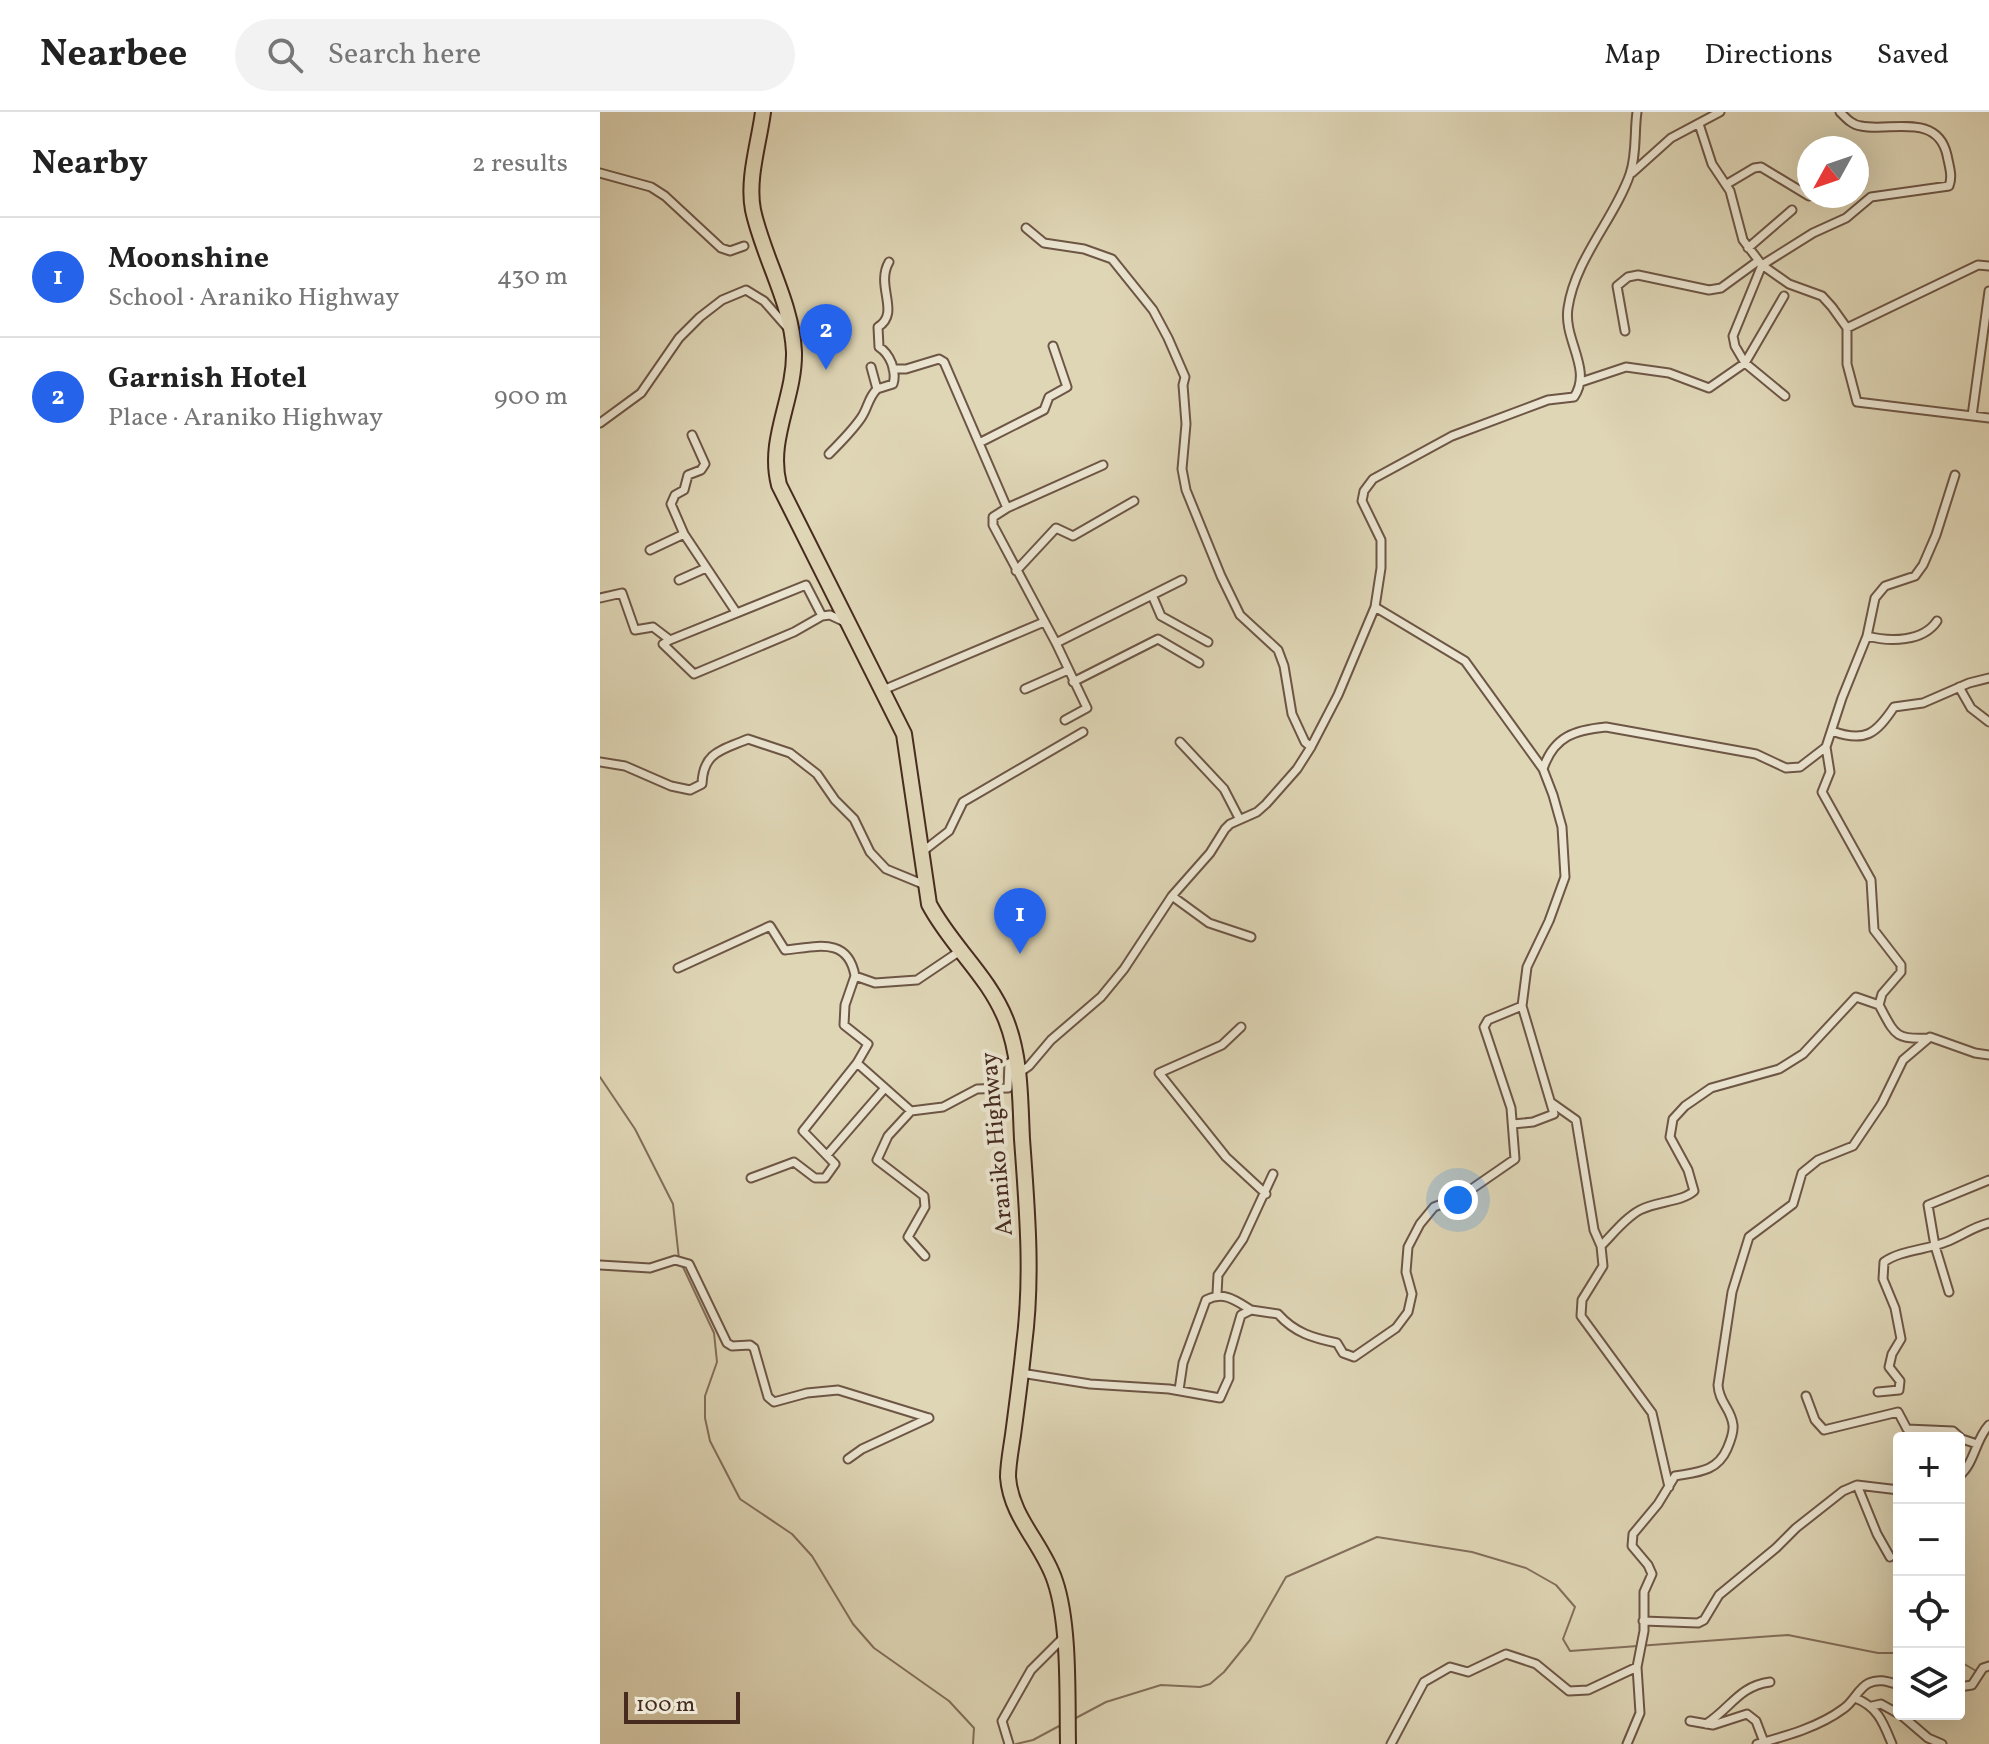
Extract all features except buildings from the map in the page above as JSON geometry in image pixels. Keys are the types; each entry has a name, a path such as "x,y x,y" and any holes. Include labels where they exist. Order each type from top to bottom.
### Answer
{"highway":[{"name":"Araniko Highway","path":"763,112 753,180 753,208 794,347 793,374 776,447 775,470 788,505 904,734 929,904 938,921 976,967 994,996 1005,1019 1018,1067 1030,1262 1021,1373 1008,1474 1010,1496 1017,1514 1055,1580 1064,1637 1068,1742"}],"street":[{"path":"925,1256 908,1237 925,1207 924,1196 877,1160 888,1136 911,1111 943,1107 977,1089 1008,1088 1009,1063 1018,1067 1029,1066 1051,1040 1101,997 1138,950 1172,896 1210,853 1225,829 1239,818 1257,812 1297,769 1338,695 1375,607 1381,568 1381,540 1362,501 1364,491 1373,479 1452,436 1548,400 1574,397 1581,387 1580,369 1568,332 1567,310 1588,253 1630,174 1636,148 1637,112"},
{"path":"1630,174 1671,138 1720,112"},
{"path":"1625,331 1617,286 1628,277 1638,275 1709,290 1721,288 1813,233 1846,218 1871,197 1949,186 1952,179 1943,142 1925,127 1915,123 1896,123 1864,127 1852,124 1840,112"},
{"path":"1699,124 1712,164 1727,184 1737,223 1748,248 1760,263 1789,284 1822,296 1847,328 1847,364 1857,402 1989,418"},
{"path":"1727,184 1761,167 1797,189"},
{"path":"600,173 651,187 665,196 721,248 730,251 744,246"},
{"path":"1748,248 1792,210"},
{"path":"1026,228 1044,243 1084,249 1112,259 1153,310 1185,377 1186,424 1182,469 1186,490 1240,615 1278,650 1284,666 1292,714 1305,742 1311,747"},
{"path":"829,454 857,424 877,389 893,384 896,375 886,351 879,347 877,341 878,327 886,322 889,314 883,278 889,262"},
{"path":"1760,263 1733,330 1735,346 1745,363 1785,396"},
{"path":"1847,328 1978,265 1989,266"},
{"path":"600,423 641,393 679,338 722,300 746,290 764,301 790,330"},
{"path":"1972,416 1989,291"},
{"path":"1581,382 1626,367 1669,373 1709,388 1745,363 1784,296"},
{"path":"979,443 1044,410 1049,397 1067,387 1053,346"},
{"path":"893,369 906,369 939,359 944,362 1007,508"},
{"path":"871,367 877,389"},
{"path":"692,435 705,464 701,470 688,475 684,490 675,495 671,504 684,534 736,612"},
{"path":"1065,720 1087,708 993,525 993,517 1103,465"},
{"path":"1879,1005 1882,994 1901,972 1901,965 1874,930 1871,880 1822,792 1830,772 1826,747 1867,636 1874,600 1883,587 1915,576 1923,565 1955,475"},
{"path":"1016,571 1056,528 1073,536 1134,501"},
{"path":"650,550 684,534"},
{"path":"679,580 706,568"},
{"path":"1056,643 1182,580"},
{"path":"822,616 806,585 663,644 694,674 794,632 822,616 830,615 850,624"},
{"path":"600,598 622,593 635,630 653,627 670,640"},
{"path":"1152,595 1161,616 1208,642"},
{"path":"1375,607 1465,661 1543,769 1562,827 1565,877 1527,967 1522,1006 1554,1114 1533,1122 1513,1124"},
{"path":"1867,636 1885,641 1908,638 1930,630 1937,621"},
{"path":"883,690 1044,622"},
{"path":"1073,682 1158,639 1199,663"},
{"path":"1025,689 1068,670"},
{"path":"1832,731 1855,738 1880,727 1894,707 1923,703 1989,678"},
{"path":"1959,687 1971,708 1989,722"},
{"path":"1543,769 1556,743 1567,734 1581,729 1606,727 1756,754 1786,768 1800,767 1826,747"},
{"path":"921,853 949,831 963,802 1083,732"},
{"path":"600,762 625,766 671,786 690,790 702,784 702,769 712,754 748,739 790,753 817,774 835,800 854,819 870,852 886,869 925,885"},
{"path":"1180,742 1224,789 1239,818"},
{"path":"1172,896 1209,923 1251,937"},
{"path":"678,968 770,926 785,950 834,947 846,953 853,962 855,976 845,1005 844,1025 868,1044 857,1063 803,1131 835,1164 825,1178 815,1178 794,1162 751,1178"},
{"path":"855,976 875,983 917,980 960,951"},
{"path":"1601,1246 1637,1212 1663,1201 1686,1198 1694,1191 1688,1170 1670,1137 1673,1119 1685,1106 1711,1088 1779,1069 1803,1054 1856,997 1879,1005 1900,1038 1930,1037 1989,1055"},
{"path":"1179,1390 1183,1363 1206,1300 1217,1294 1230,1296 1251,1310 1278,1314 1289,1327 1310,1337 1337,1343 1343,1353 1354,1357 1396,1328 1408,1312 1412,1294 1406,1272 1408,1247 1420,1224 1434,1207 1460,1197 1515,1159 1513,1124 1498,1065 1484,1027 1488,1020 1522,1006"},
{"path":"1241,1027 1222,1045 1159,1073 1226,1157 1266,1194"},
{"path":"1627,1744 1640,1713 1637,1667 1644,1631 1644,1592 1652,1574 1632,1546 1633,1534 1658,1504 1675,1476 1714,1468 1722,1461 1730,1442 1733,1427 1727,1408 1719,1398 1718,1385 1732,1292 1749,1237 1793,1204 1802,1173 1818,1160 1853,1146 1882,1103 1903,1060 1930,1037"},
{"path":"857,1063 911,1111"},
{"path":"827,1155 885,1088"},
{"path":"1552,1103 1576,1120 1594,1230 1601,1246 1603,1266 1582,1300 1581,1316 1652,1413 1669,1487"},
{"path":"1217,1294 1218,1275 1238,1248 1273,1174"},
{"path":"1949,1292 1935,1246 1928,1205 1989,1180"},
{"path":"1878,1392 1899,1390 1900,1381 1889,1367 1901,1339 1895,1308 1883,1279 1884,1262 1893,1256 1935,1246 1989,1223"},
{"path":"600,1265 650,1268 680,1261 689,1264 727,1343 754,1348 770,1400 774,1402 807,1393 838,1390 929,1418 862,1449 848,1459"},
{"path":"1021,1373 1090,1384 1179,1390 1220,1398 1229,1378 1229,1356 1241,1315 1251,1310"},
{"path":"1806,1396 1815,1420 1824,1430 1898,1412 1907,1429 1953,1431 1968,1442 1977,1444"},
{"path":"1965,1469 1989,1425"},
{"path":"1643,1621 1692,1624 1704,1620 1714,1600 1843,1491 1857,1485 1893,1489"},
{"path":"1857,1485 1890,1557"},
{"path":"1008,1742 1002,1721 1031,1670 1064,1637"},
{"path":"1391,1744 1424,1682 1450,1667 1468,1672 1506,1654 1536,1664 1569,1691 1588,1690 1637,1667"},
{"path":"1965,1686 1972,1685 1983,1672"},
{"path":"1690,1721 1719,1723 1747,1714 1756,1721 1760,1743 1802,1730 1833,1715 1873,1681 1893,1683"},
{"path":"1706,1724 1747,1688 1770,1682"},
{"path":"1855,1698 1872,1706 1892,1744"},
{"path":"1872,1706 1881,1704 1893,1711"},
{"path":"1906,1720 1928,1738 1942,1744"}],"waterway":[{"path":"600,1077 635,1129 673,1204 679,1259"},
{"path":"682,1265 714,1333 717,1362 705,1396 705,1418 710,1441 740,1499 792,1534 812,1556 853,1624 874,1648 949,1701 974,1728 973,1744"},
{"path":"1074,1719 1106,1702 1161,1685 1200,1687 1210,1684 1250,1640 1286,1577 1377,1537 1472,1552 1526,1568 1556,1585 1575,1607 1563,1639 1570,1651 1788,1635 1878,1653 1893,1653"},
{"path":"1965,1664 1978,1672"},
{"path":"1016,1744 1033,1740 1061,1725"}],"place":[{"name":"Garnish Hotel","path":"826,370"},
{"name":"Moonshine","path":"1020,954"}]}
